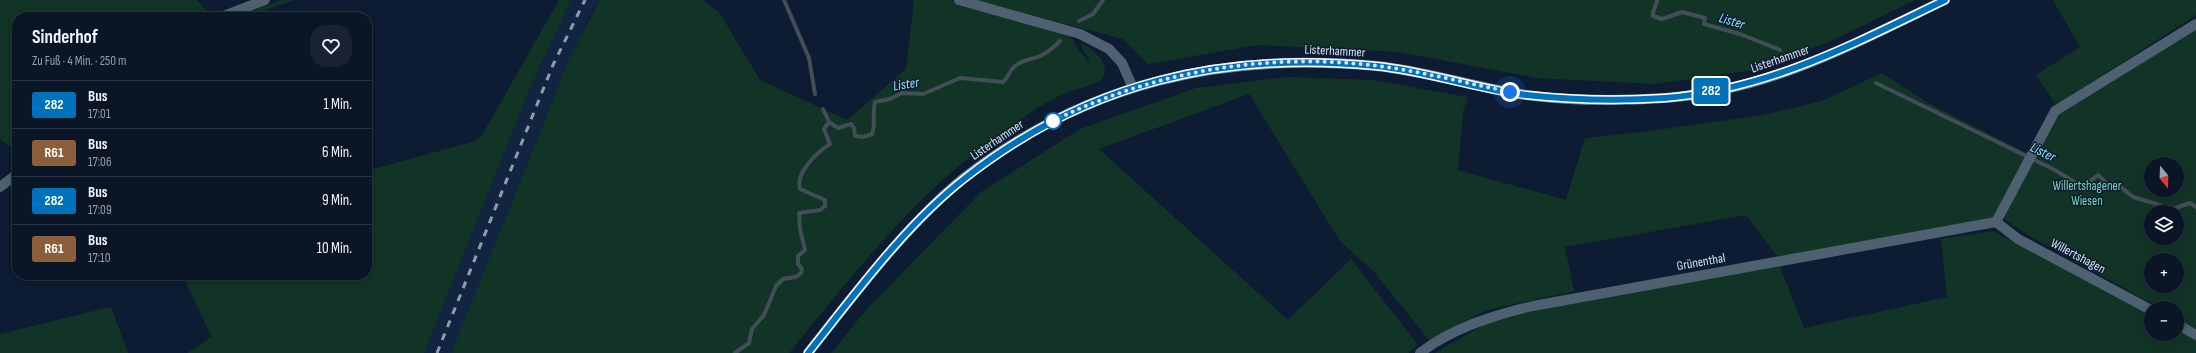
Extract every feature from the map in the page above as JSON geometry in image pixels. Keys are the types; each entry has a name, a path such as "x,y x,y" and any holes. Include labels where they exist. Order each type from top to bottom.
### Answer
{"main road":[{"name":"Listerhammer","path":"808,353 896,246 963,180 1031,132 1059,118 1133,88 1212,69 1301,61 1380,66 1524,95 1595,100 1667,98 1728,89 1794,70 1872,37 1945,0"}],"street":[{"path":"234,12 265,0"},
{"path":"959,0 1080,34 1109,49 1122,63 1133,88"},
{"path":"1996,222 2056,111 2196,24"},
{"path":"0,186 12,178"},
{"name":"Willertshagen","path":"1996,222 2018,239 2144,306"},
{"name":"Grünenthal","path":"1420,353 1428,346 1487,317 1532,306 1996,222"},
{"path":"2184,328 2196,335"}],"shaded area":[{"path":"571,0 600,0 590,16 551,104 451,353 424,353 530,88"}],"green space":[{"path":"0,0 197,0 207,12 12,12 12,148 0,139"},
{"path":"281,0 294,0 261,12 249,12"},
{"path":"559,0 571,0 530,88 424,353 187,353 212,337 184,280 372,280 372,170 475,141 482,135"},
{"path":"600,0 702,0 719,12 760,80 847,120 906,69 914,0 948,0 1063,33 1074,40 1075,45 1088,61 1090,59 1084,52 1081,43 1092,50 1101,60 1105,70 1099,82 1051,100 1031,112 980,149 949,174 892,230 789,353 451,353 570,57"},
{"path":"975,0 1915,0 1829,42 1752,70 1655,84 1537,78 1398,52 1258,45 1148,64 1123,39"},
{"path":"2053,0 2196,0 2196,15 2056,105 2036,75 2080,47"},
{"name":"Willertshagener Wiesen","path":"2196,26 2196,329 2184,322 2184,301 2147,301 2028,235 2004,219 2050,122 2069,106"},
{"path":"1882,73 1925,101 2028,154 1994,219 1779,259 1746,215 1565,247 1574,291 1487,310 1429,340 1374,272 1340,241 1249,94 1099,149 1288,320 1351,259 1418,345 1408,353 831,353 868,308 981,192 1080,129 1196,88 1287,77 1373,80 1468,97 1463,111 1458,170 1566,200 1585,138 1642,132 1763,115 1822,101"},
{"path":"1993,231 2144,309 2144,341 2184,341 2184,332 2196,339 2196,353 1435,353 1487,323 1535,311 1779,264 1804,328 1947,297 1941,239"},
{"path":"111,307 128,353 0,353 0,334"}],"waterway":[{"path":"784,0 809,58 815,94"},
{"name":"Lister","path":"1079,21 1093,14 1103,0"},
{"name":"Lister","path":"1657,0 1653,11 1653,16 1662,19 1682,12 1705,18 1704,24 1740,34 1780,50"},
{"name":"Lister","path":"735,353 749,343 752,329 764,315 776,286 783,279 796,277 801,273 802,269 798,264 798,256 805,250 800,229 799,213 820,210 825,206 825,200 800,189 799,183 808,164 819,152 830,144 824,129 829,122 838,128 851,124 854,128 855,136 863,137 872,134 874,126 875,102 890,99 902,93 923,94 960,78 1003,82 1017,64 1043,55 1051,50 1060,41"},
{"name":"Lister","path":"1876,83 2053,169 2083,187 2098,175 2110,187 2122,188 2133,197 2173,209 2190,203 2196,207"},
{"path":"823,109 829,122"}],"railway":[{"path":"437,353 553,65 585,0"}],"bus line":[{"name":"282","path":"808,353 896,246 922,218 963,180 1031,132 1097,102 1133,88 1180,75 1212,69 1249,64 1301,61 1380,66 1524,95 1595,100 1667,98 1728,89 1794,70 1872,37 1945,0"}],"route":[{"path":"1053,121 1133,88 1180,75 1249,64 1301,61 1380,66 1510,92"}]}
